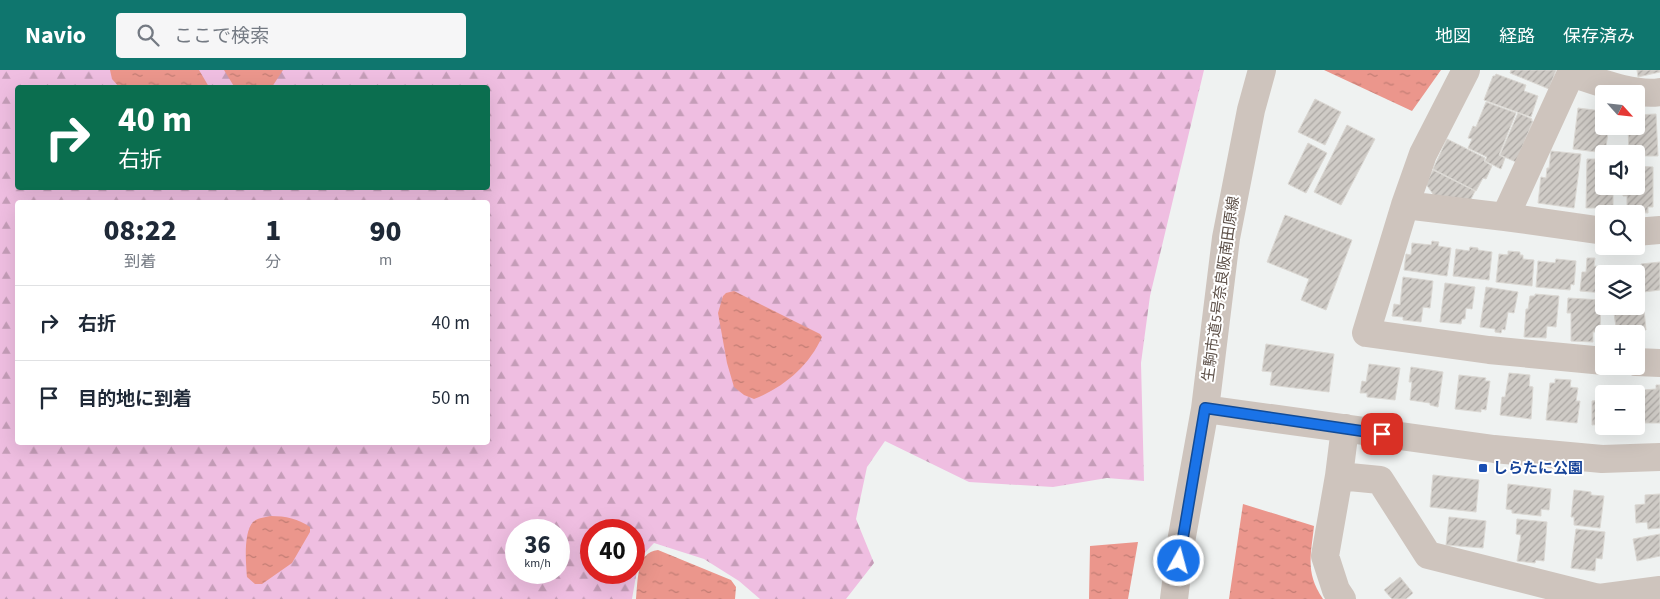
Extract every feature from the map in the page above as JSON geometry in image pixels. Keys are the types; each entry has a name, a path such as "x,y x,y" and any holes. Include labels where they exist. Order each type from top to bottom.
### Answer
{"street":[{"name":"生駒市道5号奈良阪南田原線","path":"1174,599 1181,542 1205,408 1226,238 1251,110 1262,70"},
{"path":"1466,70 1423,154 1405,205 1366,334 1489,350 1595,359"},
{"path":"1504,217 1572,73 1620,88 1654,93 1660,92"},
{"path":"1405,205 1595,230"},
{"path":"1645,231 1660,230"},
{"path":"1645,362 1660,363"},
{"path":"1205,408 1494,449 1602,460 1660,456"},
{"path":"1342,599 1336,590 1325,556 1345,428"},
{"path":"1339,476 1380,480 1428,555 1599,598 1660,590"}],"green space":[{"path":"0,70 1204,70 1150,296 1141,363 1144,481 1107,478 1053,487 969,482 885,441 867,467 856,519 874,563 846,599 760,599 739,581 704,559 654,543 645,553 645,519 580,519 580,584 635,584 632,599 0,599"}],"water":[{"path":"110,70 199,70 208,85 117,85 112,79"},
{"path":"224,70 283,70 273,85 233,85"},
{"path":"1324,70 1441,70 1412,111"},
{"path":"734,291 820,334 822,337 817,348 794,375 775,389 754,399 744,395 734,387 727,363 718,313 723,296"},
{"path":"1243,504 1314,526 1311,572 1317,590 1323,599 1229,599"},
{"path":"271,516 297,520 310,527 310,532 292,563 262,584 255,584 247,577 246,541 253,522"},
{"path":"1138,542 1128,599 1089,599 1090,546"},
{"path":"658,550 731,580 736,587 735,599 636,599 637,584 645,584 645,558 651,552"}],"building":[{"path":"1511,70 1556,70 1549,89 1510,73"},
{"path":"1637,70 1660,70 1660,72 1638,77"},
{"path":"1496,74 1526,85 1524,91 1538,96 1531,117 1484,100 1493,76"},
{"path":"1315,99 1341,112 1325,145 1298,132"},
{"path":"1486,102 1516,113 1499,155 1505,158 1501,169 1485,161 1487,157 1468,148 1472,139 1468,138 1473,126 1476,127"},
{"path":"1578,108 1595,110 1595,135 1608,135 1606,145 1595,145 1595,152 1573,149"},
{"path":"1518,113 1533,121 1516,162 1500,155"},
{"path":"1656,114 1658,156 1645,156 1645,145 1629,145 1628,135 1645,135 1645,115"},
{"path":"1347,125 1375,139 1341,205 1314,192"},
{"path":"1447,139 1485,158 1484,161 1492,166 1486,179 1483,178 1476,191 1433,169"},
{"path":"1308,143 1327,153 1306,193 1288,184"},
{"path":"1551,151 1581,154 1574,208 1538,203 1541,177 1546,178"},
{"path":"1587,159 1595,159 1595,195 1613,195 1613,205 1595,205 1595,208 1586,208"},
{"path":"1645,167 1653,167 1653,207 1648,207 1648,213 1645,213 1645,205 1627,205 1627,196 1623,196 1645,195"},
{"path":"1433,170 1475,191 1470,201 1435,197 1426,184"},
{"path":"1285,215 1352,240 1326,310 1301,300 1309,279 1267,262"},
{"path":"1432,241 1439,242 1438,246 1451,248 1447,276 1404,270 1406,254 1411,255 1412,243 1431,245"},
{"path":"1470,247 1492,252 1489,280 1453,276 1456,249 1469,251"},
{"path":"1508,251 1520,252 1520,255 1523,255 1523,259 1534,260 1532,286 1496,282 1499,254 1508,255"},
{"path":"1587,258 1595,258 1595,292 1580,291 1582,272 1586,272"},
{"path":"1556,259 1576,261 1574,285 1571,284 1570,290 1536,287 1538,261 1555,263"},
{"path":"1660,262 1660,290 1645,292 1645,265 1641,264"},
{"path":"1403,277 1433,281 1430,308 1423,307 1421,322 1403,320 1403,317 1392,316 1394,304 1400,305"},
{"path":"1445,283 1475,287 1472,309 1466,308 1465,319 1462,319 1461,324 1440,322"},
{"path":"1486,287 1518,292 1514,313 1508,312 1505,330 1502,329 1501,333 1495,332 1495,329 1480,327"},
{"path":"1535,294 1559,296 1556,327 1547,326 1546,338 1524,337 1526,309 1528,309 1530,296 1535,296"},
{"path":"1568,298 1595,300 1595,315 1601,315 1600,325 1595,325 1593,342 1571,341 1571,313 1567,313"},
{"path":"1614,315 1644,315 1646,330 1645,325 1616,325"},
{"path":"1266,344 1334,354 1329,392 1270,385 1272,372 1262,371"},
{"path":"1369,364 1400,368 1395,400 1367,397 1367,393 1360,393 1362,381 1366,382"},
{"path":"1411,367 1443,372 1438,407 1430,405 1430,403 1410,400 1412,382 1409,382"},
{"path":"1509,373 1530,375 1529,386 1533,387 1531,419 1500,415 1502,397 1505,397"},
{"path":"1459,375 1486,378 1485,381 1490,381 1486,410 1481,409 1481,412 1455,409"},
{"path":"1555,379 1571,380 1570,387 1578,388 1576,401 1580,401 1577,423 1546,420 1550,383 1555,383"},
{"path":"1656,385 1660,385 1660,423 1645,423 1645,390 1656,389"},
{"path":"1592,401 1595,401 1595,425 1592,425"},
{"path":"1433,475 1479,480 1476,512 1430,507"},
{"path":"1508,484 1551,489 1549,510 1541,509 1541,516 1512,513 1512,510 1506,509"},
{"path":"1574,490 1591,492 1591,495 1604,496 1600,528 1574,525 1574,517 1571,517"},
{"path":"1660,494 1660,528 1648,529 1647,522 1636,523 1635,505 1645,504 1645,495"},
{"path":"1449,517 1486,521 1483,548 1446,545"},
{"path":"1517,519 1547,522 1544,561 1536,560 1535,563 1517,561 1521,535 1516,534"},
{"path":"1576,529 1605,532 1602,559 1596,558 1595,571 1571,568"},
{"path":"1660,534 1660,556 1637,561 1633,539"},
{"path":"1400,577 1413,593 1406,599 1392,599 1384,590"}],"place":[{"name":"しらたに公園","path":"1483,468"}],"route":[{"path":"1179,561 1205,408 1382,434"}]}
